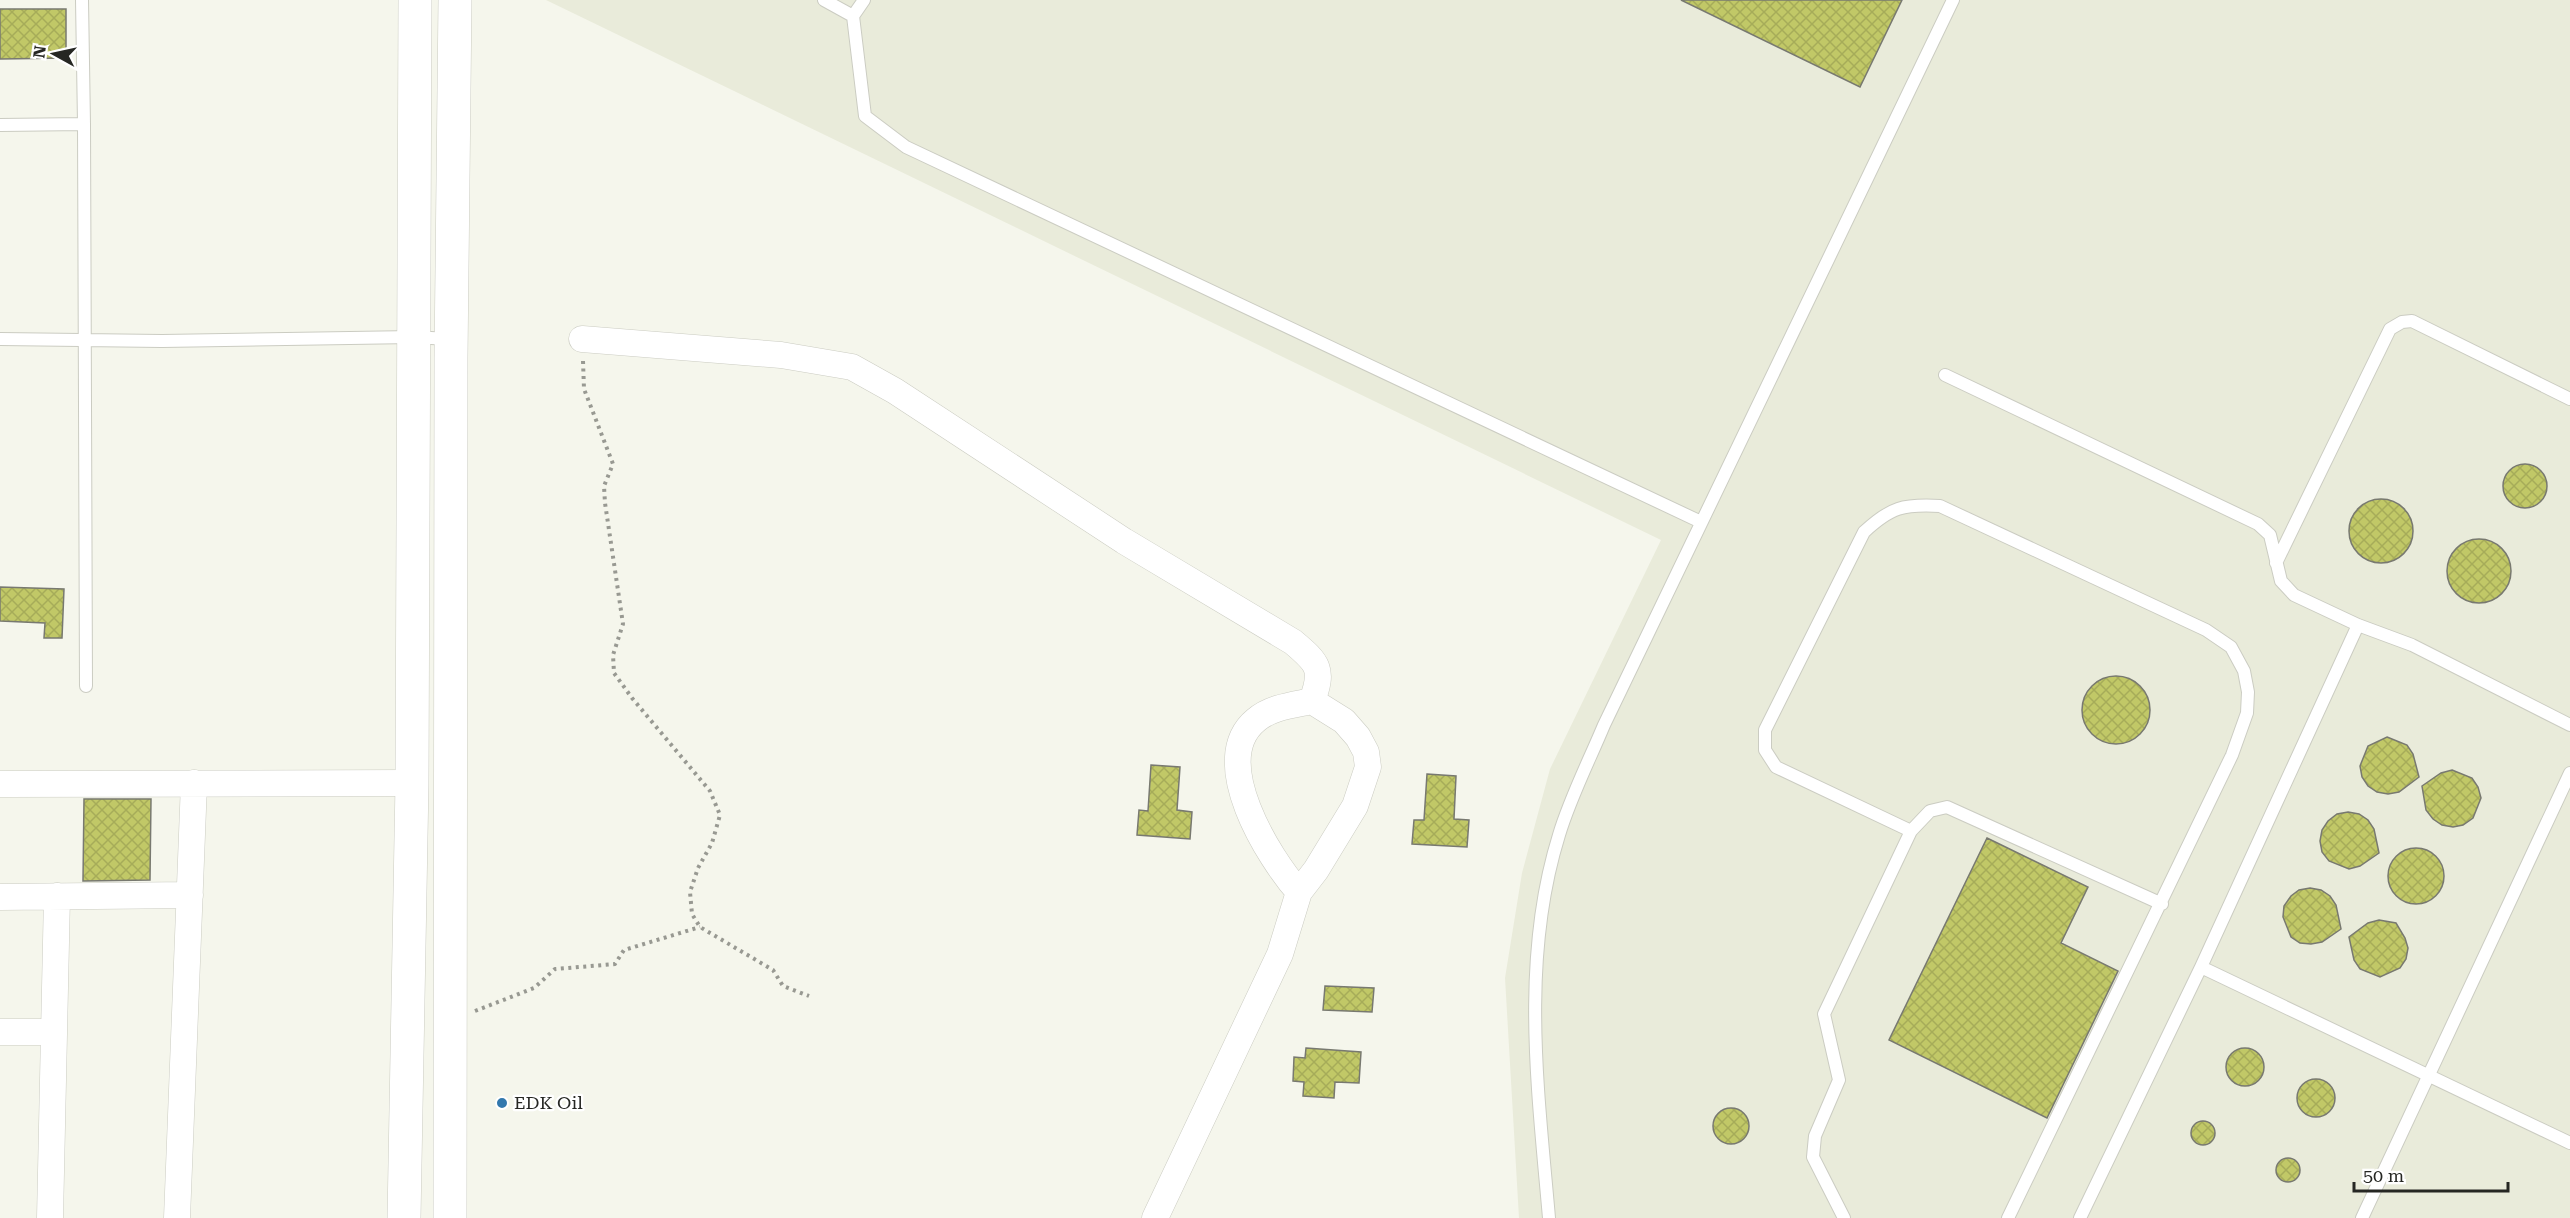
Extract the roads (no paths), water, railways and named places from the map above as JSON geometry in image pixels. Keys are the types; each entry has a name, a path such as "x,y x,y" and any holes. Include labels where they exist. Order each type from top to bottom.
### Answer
{"highway":[{"path":"404,1218 412,783 415,0"},
{"path":"450,1218 455,0"}],"street":[{"path":"582,339 781,355 852,367 896,391 1124,541 1293,642 1311,657 1318,668 1319,679 1312,701"},
{"path":"1155,1218 1280,954 1299,892 1316,870 1354,806 1368,767 1366,752 1358,737 1344,721 1312,701 1273,710 1255,720 1244,734 1239,757 1239,777 1260,836 1282,872 1299,892"},
{"path":"177,1218 194,783"},
{"path":"0,784 412,783"},
{"path":"50,1218 57,896"},
{"path":"0,897 190,896"},
{"path":"0,1032 54,1032"}],"lane":[{"path":"82,0 86,686"},
{"path":"824,0 853,16"},
{"path":"864,0 853,16 864,116 906,147 1701,522"},
{"path":"1549,1218 1534,1020 1535,966 1559,834 1604,725 1953,0"},
{"path":"0,125 84,124"},
{"path":"2276,564 2390,329 2403,322 2412,321 2570,399"},
{"path":"0,339 413,337 452,339"},
{"path":"1946,375 2258,524 2270,535 2281,581 2294,595 2358,625 2412,645 2570,725"},
{"path":"1911,831 1776,767 1765,750 1765,730 1864,532 1883,514 1901,506 1940,506 2206,630 2231,647 2244,671 2248,692 2247,713 2232,755 2162,904 2008,1218"},
{"path":"2080,1218 2201,967 2358,625"},
{"path":"2362,1218 2570,774"},
{"path":"1844,1218 1813,1157 1815,1136 1839,1080 1824,1014 1911,831 1930,811 1947,807 2162,904"},
{"path":"2201,967 2570,1143"}],"place":[{"name":"EDK Oil","path":"502,1103"}]}
